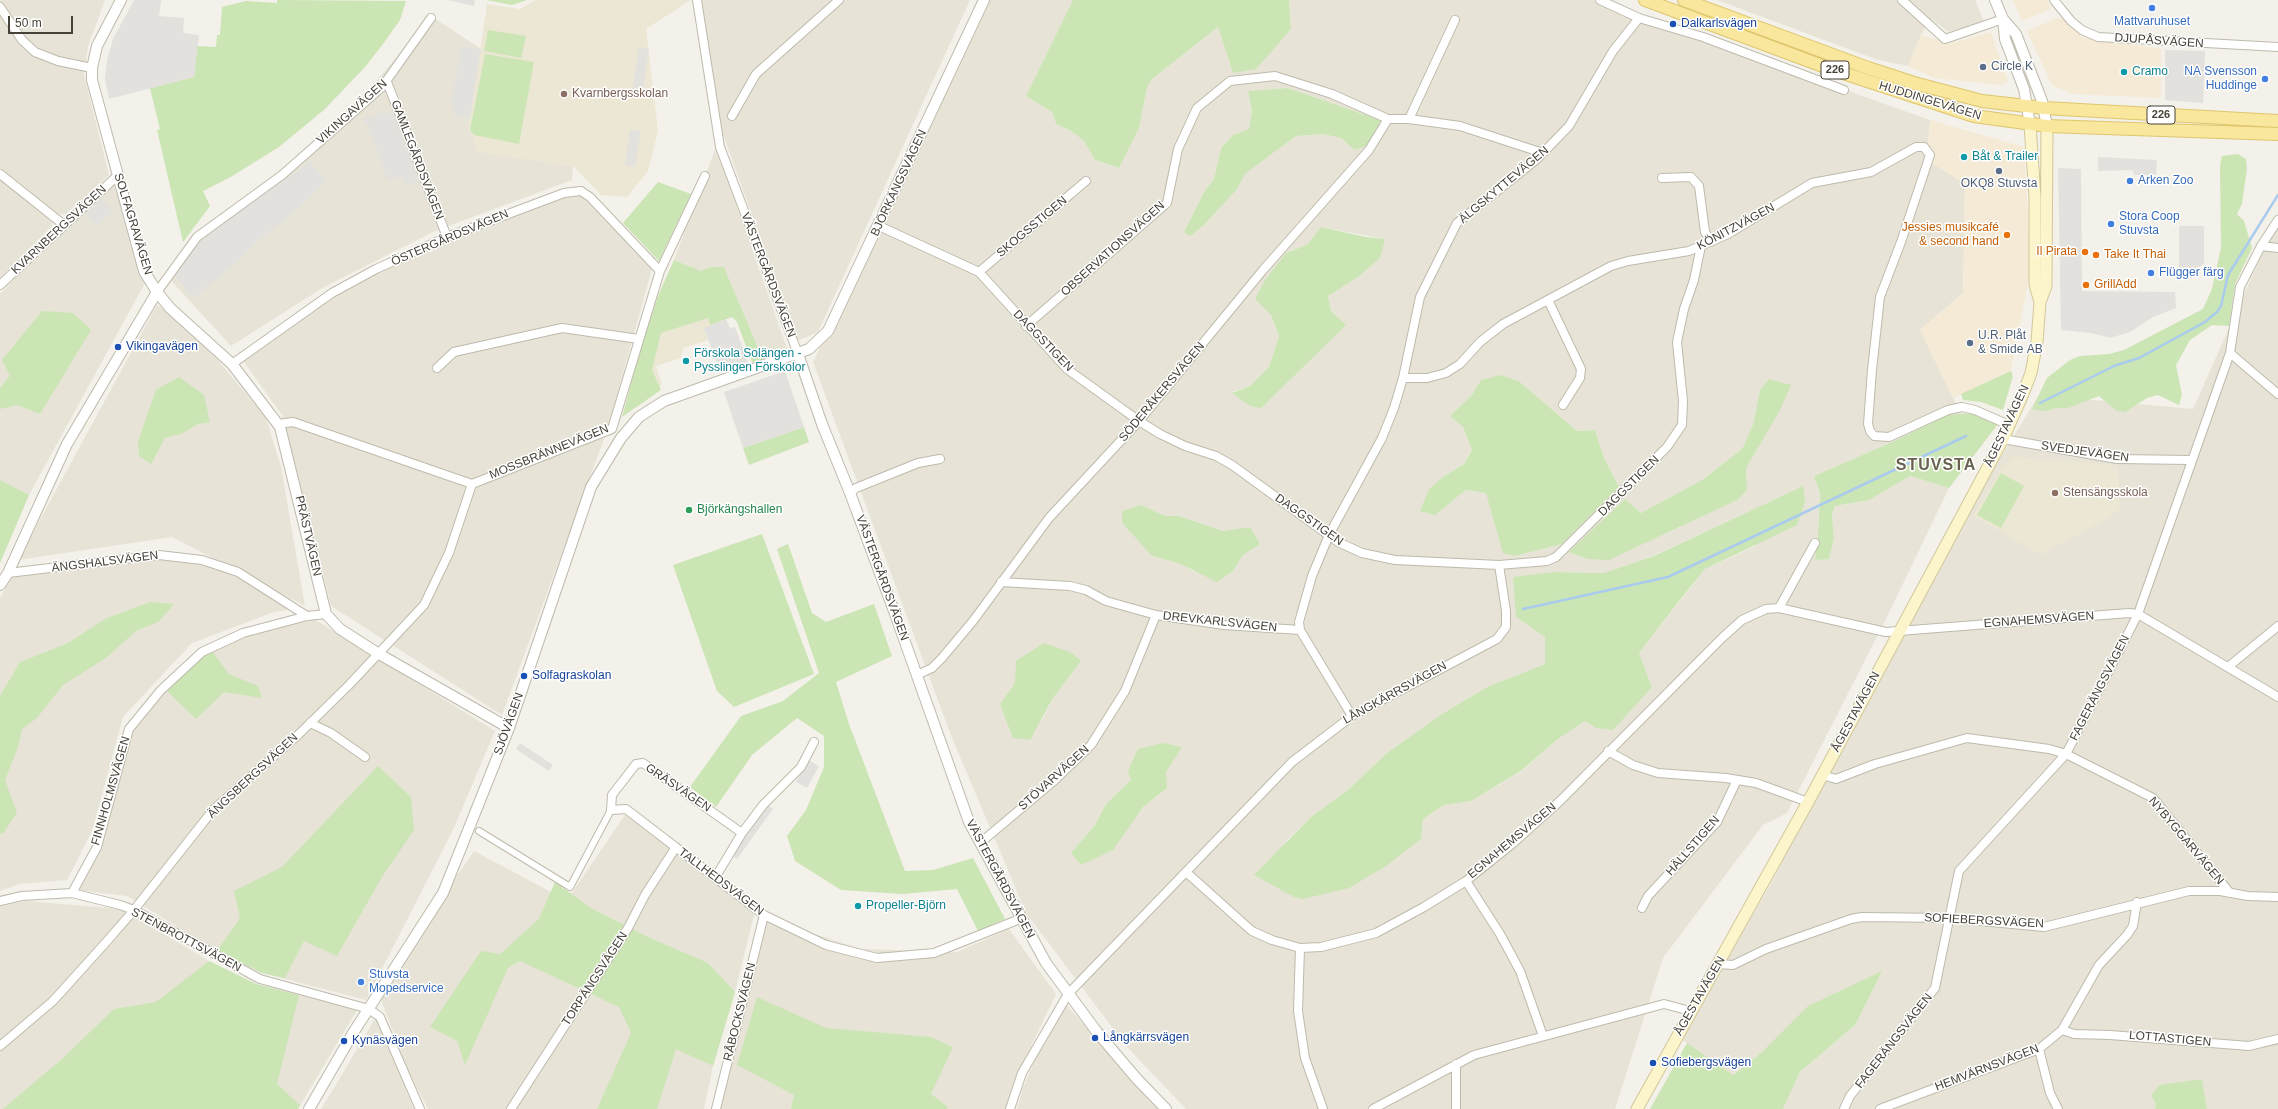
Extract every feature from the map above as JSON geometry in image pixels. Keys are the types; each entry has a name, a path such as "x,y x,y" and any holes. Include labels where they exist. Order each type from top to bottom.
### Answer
{"main road":[{"name":"HUDDINGEVÄGEN","path":"1645,0 1828,68 1974,116 2030,125 2278,134"},
{"name":"HUDDINGEVÄGEN","path":"1684,0 1914,83 1982,101 2028,107 2278,121"},
{"name":"ÅGESTAVÄGEN","path":"2030,125 2035,197 2035,285 2040,302"},
{"name":"ÅGESTAVÄGEN","path":"1637,1109 1808,802 2003,439 2031,373 2037,342 2040,302 2046,286 2047,126"}],"street":[{"name":"SOLFAGRAVÄGEN","path":"121,0 97,46 92,68 95,95 144,272 157,292"},
{"name":"VÄSTERGÅRDSVÄGEN","path":"697,0 720,147 798,354 822,424 850,493 917,675 958,797 980,843 1020,919 1046,963 1068,994 1137,1080 1166,1109"},
{"path":"732,116 756,74 839,0"},
{"name":"BJÖRKÄNGSVÄGEN","path":"798,354 813,346 828,331 879,226 984,0"},
{"path":"1600,0 1639,18 1703,37 1844,90"},
{"path":"1902,0 1945,39 2003,19"},
{"path":"1995,0 2003,19 2005,39 2028,107 2030,125"},
{"name":"DJUPÅSVÄGEN","path":"2054,0 2071,22 2082,30 2098,36 2278,47"},
{"path":"0,7 22,40 35,52 58,61 92,68"},
{"name":"VIKINGAVÄGEN","path":"157,292 197,237 282,175 387,82 431,18"},
{"name":"ÄLGSKYTTEVÄGEN","path":"1300,630 1299,622 1306,595 1329,534 1382,438 1403,378 1420,298 1457,223 1543,153 1569,126 1585,102 1613,51 1639,18"},
{"path":"2003,19 2016,34 2044,108 2047,126"},
{"path":"1409,119 1455,20"},
{"name":"OBSERVATIONSVÄGEN","path":"1026,326 1167,203 1178,149 1197,108 1230,81 1275,76 1332,94 1388,119"},
{"name":"GAMLEGÅRDSVÄGEN","path":"387,82 447,238"},
{"path":"1388,119 1409,119 1460,126 1543,153"},
{"name":"SÖDERÅKERSVÄGEN","path":"917,675 932,668 942,658 1049,518 1139,421 1263,270 1369,150 1388,119"},
{"name":"KÖNITZVÄGEN","path":"1403,378 1426,378 1446,373 1460,364 1480,342 1503,324 1611,266 1628,261 1689,251 1711,242 1812,184 1871,172 1916,147 1924,147 1930,155 1901,242 1880,297 1869,409 1868,424 1870,431 1874,436 1881,438 1889,437 1948,410 1962,408 1975,410 2009,425"},
{"path":"0,174 64,225"},
{"name":"KVARNBERGSVÄGEN","path":"0,285 117,176"},
{"name":"MOSSBRÄNNEVÄGEN","path":"472,484 612,429 660,271 705,176"},
{"path":"1662,178 1691,177 1699,186 1705,232 1711,242"},
{"name":"SKOGSSTIGEN","path":"978,272 1086,181"},
{"name":"ÖSTERGÅRDSVÄGEN","path":"232,364 332,293 376,269 447,238 564,193 581,191 605,213 660,271"},
{"name":"FAGERÄNGSVÄGEN","path":"1844,1109 1850,1096 1935,988 1959,871 2066,754 2138,614 2191,460 2230,353 2240,287 2261,246 2278,220"},
{"name":"DAGGSTIGEN","path":"879,226 978,272 1061,364 1139,421 1173,440 1216,456 1232,465 1338,542 1362,553 1389,558 1499,565 1547,562 1556,557 1667,447 1682,426 1683,401 1677,342 1684,309 1694,280 1701,246"},
{"path":"2261,246 2278,248"},
{"path":"0,585 8,573 68,444 157,292"},
{"name":"PRÄSTVÄGEN","path":"157,292 170,308 232,364 278,424 287,449 326,614 340,629 379,654 509,728"},
{"path":"1548,300 1581,369 1580,378 1563,405"},
{"path":"437,368 454,352 562,328 639,340"},
{"path":"2230,353 2278,394"},
{"name":"SJÖVÄGEN","path":"309,1109 369,1009 444,893 509,728 591,487 621,438 639,417 664,401 798,354"},
{"path":"278,424 293,422 472,484"},
{"name":"SVEDJEVÄGEN","path":"2003,439 2117,459 2191,460"},
{"path":"850,493 856,488 918,464 940,459"},
{"name":"ÄNGSBERGSVÄGEN","path":"0,1046 53,1000 134,910 213,810 310,723 379,654 424,605 449,553 472,484"},
{"path":"1779,608 1815,543"},
{"name":"ÄNGSHALSVÄGEN","path":"8,573 159,555 202,560 238,572 308,616"},
{"name":"LÅNGKÄRRSVÄGEN","path":"1010,1109 1022,1073 1052,1018 1068,994 1292,762 1352,716 1497,639 1506,626 1506,611 1499,565"},
{"name":"DREVKARLSVÄGEN","path":"1001,582 1070,586 1086,590 1106,601 1156,615 1224,625 1300,630"},
{"name":"EGNAHEMSVÄGEN","path":"1186,872 1252,931 1272,940 1300,948 1342,943 1376,933 1424,907 1466,881 1512,844 1560,801 1742,620 1766,609 1779,608 1876,631 1886,632 2129,613 2138,614 2278,697"},
{"name":"FINNHOLMSVÄGEN","path":"72,893 97,847 129,729 161,690 202,652 243,633 308,616 326,614"},
{"name":"STÖVARVÄGEN","path":"980,843 1056,780 1091,745 1125,691 1156,615"},
{"path":"2228,667 2278,626"},
{"path":"1300,630 1352,716"},
{"path":"310,723 331,733 365,757"},
{"name":"NYBYGGARVÄGEN","path":"1822,775 1836,779 1875,764 1967,738 2049,749 2066,754 2153,798 2230,893"},
{"path":"715,878 742,832 763,804 801,766 814,742"},
{"path":"1608,752 1633,765 1658,773 1737,780 1768,786 1808,802"},
{"name":"GRÄSVÄGEN","path":"611,810 612,795 636,764 643,763 742,832"},
{"name":"HÄLLSTIGEN","path":"1642,908 1648,896 1717,822 1737,780"},
{"path":"478,831 570,887 611,810"},
{"name":"TALLHEDSVÄGEN","path":"611,810 626,810 764,915 826,945 877,958 934,953 1020,919"},
{"name":"TORPÄNGSVÄGEN","path":"511,1109 628,928 645,895 676,848"},
{"path":"1466,881 1500,934 1520,971 1543,1036"},
{"name":"SOFIEBERGSVÄGEN","path":"1718,964 1734,965 1766,948 1851,919 1949,918 2044,926 2137,902 2189,891 2220,891 2278,897"},
{"name":"STENBROTTSVÄGEN","path":"0,901 30,895 72,893 134,910 260,979 369,1009"},
{"name":"HEMVÄRNSVÄGEN","path":"1880,1109 2039,1049 2062,1030 2099,965 2133,926 2137,902"},
{"name":"RÅBOCKSVÄGEN","path":"716,1109 764,915"},
{"path":"1300,948 1298,1011 1305,1058 1323,1109"},
{"path":"1374,1109 1474,1055 1664,1004 1684,1009"},
{"path":"369,1009 380,1017 420,1109"},
{"name":"LOTTASTIGEN","path":"2062,1030 2074,1034 2110,1035 2250,1046 2278,1040"},
{"path":"2039,1049 2050,1092 2058,1109"},
{"path":"1456,1064 1456,1109"}],"shaded area":[{"path":"0,0 105,0 88,46 84,75 109,175 66,214 58,214 0,168"},
{"path":"134,0 161,0 159,16 184,18 183,33 199,35 194,77 109,99 105,79 107,61 113,39"},
{"path":"448,0 475,0 474,6"},
{"name":"Kvarnbergsskolan","path":"536,0 691,0 646,29 658,131 648,171 627,197 601,195 573,166 477,152 474,138 468,130 487,4 520,9"},
{"path":"697,0 970,0 818,332 797,341 719,123"},
{"path":"989,0 1073,0 1026,96 1052,112 1056,124 1071,131 1084,141 1095,160 1119,168 1139,128 1147,87 1152,79 1218,27 1233,73 1291,29 1289,0 1592,0 1930,120 1927,160 1965,183 1963,293 1920,330 1961,414 1946,415 1899,439 1814,476 1820,493 1815,560 1834,538 1832,515 1835,506 1869,500 1910,476 1949,488 1886,619 1787,813 1763,825 1663,958 1615,1109 1186,1109 1127,1047 1026,913 950,733 813,362","holes":["1288,88 1380,120 1354,150 1341,138 1323,134 1296,136 1245,174 1237,189 1204,225 1184,232 1204,192 1214,179 1221,148 1233,135 1249,129 1252,111 1248,91","1321,227 1385,239 1328,296 1331,311 1345,325 1309,359 1250,406 1232,392 1250,386 1269,367 1279,336 1271,315 1286,253 1307,245","1481,380 1520,382 1577,431 1595,430 1604,458 1619,487 1562,544 1515,556 1486,493 1466,490 1435,515 1443,477 1464,464 1472,449 1463,427 1450,416 1472,395","1760,390 1766,431 1746,468 1747,490 1680,527 1636,547 1613,513 1625,499 1641,513 1702,480 1742,449 1753,425","1803,486 1755,546 1705,569 1639,653 1652,687 1632,707 1596,728 1585,721 1558,739 1521,772 1471,801 1444,805 1423,819 1285,842 1311,817 1349,789 1387,753 1442,714 1487,687 1545,664 1545,637 1516,617 1553,572 1604,573 1653,556","1141,505 1165,516 1179,516 1223,531 1250,527 1260,544 1243,555 1233,571 1197,573 1178,563 1152,556 1122,523","1081,661 1053,698 1041,722 1000,705 1015,683","1131,780 1167,788 1143,807 1128,827 1071,853 1095,825 1106,804"]},
{"path":"1717,0 1975,0 1984,22 1949,32 1931,19 1921,35 1908,66 1878,60"},
{"path":"2013,0 2047,0 2051,9 2022,21"},
{"path":"431,16 481,49 468,130 474,138 477,151 573,166 572,180 435,231 324,287 231,346 165,274 205,225 326,141"},
{"name":"Cramo","path":"2060,17 2082,37 2161,49 2161,98 2073,94 2052,85 2027,31"},
{"path":"1991,32 2008,81 2000,85 1935,78 1908,66 1921,35 1949,44"},
{"path":"461,46 481,49 470,118 453,115 454,106 451,105"},
{"path":"639,47 649,49 643,90 633,88"},
{"path":"2165,50 2205,51 2203,103 2165,100"},
{"path":"385,111 387,115 392,112 419,181 407,186 402,176 388,181 368,126 363,121 367,116 369,119"},
{"path":"1930,120 2024,147 2031,267 2011,371 1953,398 1920,330 1963,293 1965,184 1927,160"},
{"path":"630,130 641,131 635,167 625,165"},
{"path":"716,147 789,354 764,362 724,267 711,267 701,271 674,260"},
{"path":"2098,157 2157,160 2156,175 2134,175 2133,170 2098,171"},
{"path":"311,162 326,182 293,213 253,245 235,264 193,299 174,274 194,248 231,216"},
{"path":"2058,168 2081,169 2082,291 2175,292 2176,308 2153,317 2132,331 2111,338 2091,333 2061,330"},
{"path":"111,177 146,281 29,495 0,563 0,294"},
{"path":"0,180 52,222 52,226 0,278"},
{"path":"576,186 652,269 607,431 502,715 331,606 282,415 239,355 301,310 431,243"},
{"path":"102,199 113,211 97,226 86,214"},
{"path":"2278,218 2278,1109 2207,1109 2202,1079 2156,1104 2155,1109 1783,1109 1800,1072 1855,1025 1761,1053 1732,1075 1681,1039 1773,880 1908,608 2039,395 2193,409"},
{"path":"2179,226 2204,226 2204,263 2189,277 2179,276"},
{"path":"662,291 732,317 704,328 708,340 683,348 681,358 656,366 662,384 635,407"},
{"path":"157,305 183,318 266,418 281,467 305,606 172,537 18,560"},
{"path":"726,319 730,328 735,327 748,362 720,371 704,328"},
{"path":"785,371 804,427 743,448 724,392"},
{"path":"2014,456 2042,461 2043,458 2118,466 2120,508 2113,515 2041,555 1973,516 2001,469"},
{"path":"175,553 200,557 294,609 274,612 192,643 123,717 92,831 67,880 20,884 0,891 0,598 16,570"},
{"path":"311,617 495,731 453,830 366,1000 262,973 217,951 127,896 69,889 98,848 131,726 190,665 247,627"},
{"path":"520,743 553,765 549,771 516,749"},
{"path":"808,760 819,766 807,788 796,782"},
{"path":"767,804 773,809 737,859 731,855"},
{"path":"625,815 755,911 735,992 713,1066 704,1109 428,1109 407,1068 378,992 474,851 551,892 555,882 571,894"},
{"path":"26,901 123,909 209,961 256,984 299,995 360,1005 298,1109 0,1109 0,906"},
{"path":"765,918 861,949 957,952 1009,929 1056,994 1015,1080 1007,1109 720,1109"},
{"path":"1061,999 1159,1109 1017,1109 1023,1088"},
{"path":"376,1017 414,1109 321,1109 331,1093"}],"green space":[{"path":"277,0 406,1 400,20 383,44 365,67 325,109 279,147 229,178 203,191 210,206 183,242 157,130 160,129 150,88 194,77 197,46 216,47 217,35 220,35 222,7 246,1 277,3"},
{"path":"486,0 527,0 512,5"},
{"path":"1073,0 1289,0 1291,29 1256,69 1233,73 1218,27 1152,79 1147,87 1139,128 1119,168 1095,160 1084,141 1071,131 1056,124 1052,112 1026,96"},
{"path":"488,30 526,36 521,58 484,51"},
{"path":"485,54 534,62 519,144 474,135 470,130"},
{"path":"1288,88 1380,120 1377,129 1366,146 1354,150 1341,138 1323,134 1296,136 1245,174 1237,189 1204,225 1190,236 1184,232 1204,192 1214,179 1221,148 1233,135 1249,129 1252,111 1248,91"},
{"path":"2238,154 2246,159 2247,169 2242,204 2237,214 2244,221 2252,248 2235,284 2229,326 2212,325 2190,340 2176,365 2182,395 2179,405 2158,395 2147,398 2125,412 2117,411 2099,396 2068,408 2056,408 2046,411 2032,409 2047,378 2070,360 2080,356 2109,354 2124,350 2203,309 2212,289 2221,248 2220,165 2222,156"},
{"path":"658,182 691,194 659,261 623,223"},
{"path":"1321,227 1366,237 1385,239 1380,258 1358,277 1328,296 1331,311 1346,325 1261,408 1250,406 1232,393 1250,386 1269,367 1279,336 1271,315 1255,299 1265,280 1286,253 1307,245"},
{"path":"674,260 701,271 711,267 724,267 764,362 752,362 737,322 732,317 710,325 708,318 661,333 652,370 661,390 622,417 641,347 658,296"},
{"path":"42,311 73,313 91,330 40,414 17,405 0,409 0,388 10,376 2,360"},
{"path":"2011,371 2013,376 2003,410 1981,402 1963,400 1961,394"},
{"path":"1501,375 1520,382 1577,431 1595,430 1604,458 1619,487 1562,544 1515,556 1503,553 1486,493 1466,490 1435,515 1420,511 1429,489 1443,477 1464,464 1472,450 1463,427 1450,416 1472,395 1481,380"},
{"path":"179,377 204,395 210,422 198,424 181,434 165,438 151,464 139,456 138,441 156,390"},
{"path":"1769,379 1791,385 1780,410 1746,468 1747,490 1737,500 1609,560 1587,559 1569,552 1625,499 1641,513 1702,480 1742,449 1753,425 1760,390"},
{"path":"1974,413 1998,424 1949,488 1910,476 1869,500 1835,506 1832,515 1834,538 1829,559 1815,560 1820,493 1814,476 1899,439 1946,415"},
{"path":"804,427 809,442 749,465 743,448"},
{"path":"2001,473 2024,486 2001,528 1977,515"},
{"path":"0,480 29,495 0,563"},
{"path":"1803,486 1805,502 1797,525 1705,569 1683,596 1639,653 1652,687 1613,730 1596,728 1585,721 1558,739 1521,771 1471,801 1444,805 1423,819 1421,839 1386,866 1349,888 1303,899 1294,897 1254,875 1311,817 1349,789 1387,753 1442,714 1487,687 1545,664 1545,637 1516,617 1513,577 1553,572 1604,573 1654,556"},
{"path":"1141,505 1165,516 1179,516 1223,531 1250,527 1260,544 1243,555 1233,571 1217,582 1178,563 1152,556 1122,523 1122,511"},
{"path":"762,534 814,674 734,707 717,691 673,565"},
{"path":"788,544 812,613 826,622 874,604 892,656 836,682 849,724 905,871 933,870 973,858 1005,919 978,931 957,889 903,894 841,890 795,861 787,836 806,810 824,767 824,736 797,718 752,755 716,807 690,787 741,716 783,701 819,673 777,549"},
{"path":"150,602 174,604 158,622 136,631 107,657 63,685 37,718 22,729 18,747 5,780 17,813 4,832 0,834 0,696 20,662 66,644 107,618"},
{"path":"1044,643 1070,652 1081,661 1053,698 1030,740 1013,738 1000,704 1015,683 1016,661"},
{"path":"211,650 229,674 258,686 262,698 224,692 196,719 166,690 190,665"},
{"path":"1163,743 1182,747 1166,772 1167,788 1143,807 1113,850 1081,865 1071,853 1095,825 1106,804 1131,780 1128,771 1138,749"},
{"path":"378,766 411,797 414,830 382,877 337,956 304,941 285,978 262,973 217,951 240,918 234,891 282,867"},
{"path":"555,882 591,908 648,937 708,963 735,992 713,1066 676,1049 657,1109 597,1109 631,1033 619,1007 520,961 508,968 465,1065 457,1041 430,1027 481,951 500,954 539,919"},
{"path":"209,961 256,984 299,995 277,1084 300,1105 298,1109 3,1109 62,1059 114,1009 156,1002"},
{"path":"1882,971 1855,1025 1800,1072 1783,1109 1650,1109 1687,1043 1733,1075 1761,1053 1808,1006"},
{"path":"757,997 826,1028 931,1037 953,1047 931,1094 948,1107 947,1109 791,1109 794,1095 737,1065"},
{"path":"2202,1079 2207,1109 2155,1109 2156,1104 2151,1095 2160,1085"}],"waterway":[{"path":"2040,403 2114,366 2139,358 2205,322 2217,312 2221,306 2228,275 2278,195"},
{"path":"1523,609 1668,577 1966,436"}],"place":[{"name":"Mattvaruhuset","path":"2152,8"},
{"name":"Dalkarlsvägen","path":"1673,24"},
{"name":"Circle K","path":"1983,67"},
{"name":"Cramo","path":"2124,72"},
{"name":"NA Svensson Huddinge","path":"2265,79"},
{"name":"Kvarnbergsskolan","path":"564,94"},
{"name":"Båt & Trailer","path":"1964,157"},
{"name":"OKQ8 Stuvsta","path":"1999,171"},
{"name":"Arken Zoo","path":"2130,181"},
{"name":"Stora Coop Stuvsta","path":"2111,224"},
{"name":"Jessies musikcafé & second hand","path":"2007,235"},
{"name":"Il Pirata","path":"2085,252"},
{"name":"Take It Thai","path":"2096,255"},
{"name":"Flügger färg","path":"2151,273"},
{"name":"GrillAdd","path":"2086,285"},
{"name":"U.R. Plåt & Smide AB","path":"1970,343"},
{"name":"Vikingavägen","path":"118,347"},
{"name":"Förskola Solängen - Pysslingen Förskolor","path":"686,361"},
{"name":"Stensängsskola","path":"2055,493"},
{"name":"Björkängshallen","path":"689,510"},
{"name":"Solfagraskolan","path":"524,676"},
{"name":"Propeller-Björn","path":"858,906"},
{"name":"Stuvsta Mopedservice","path":"361,982"},
{"name":"Långkärrsvägen","path":"1095,1038"},
{"name":"Kynäsvägen","path":"344,1041"},
{"name":"Sofiebergsvägen","path":"1653,1063"}],"district":[{"name":"STUVSTA","path":"1936,466"}]}
